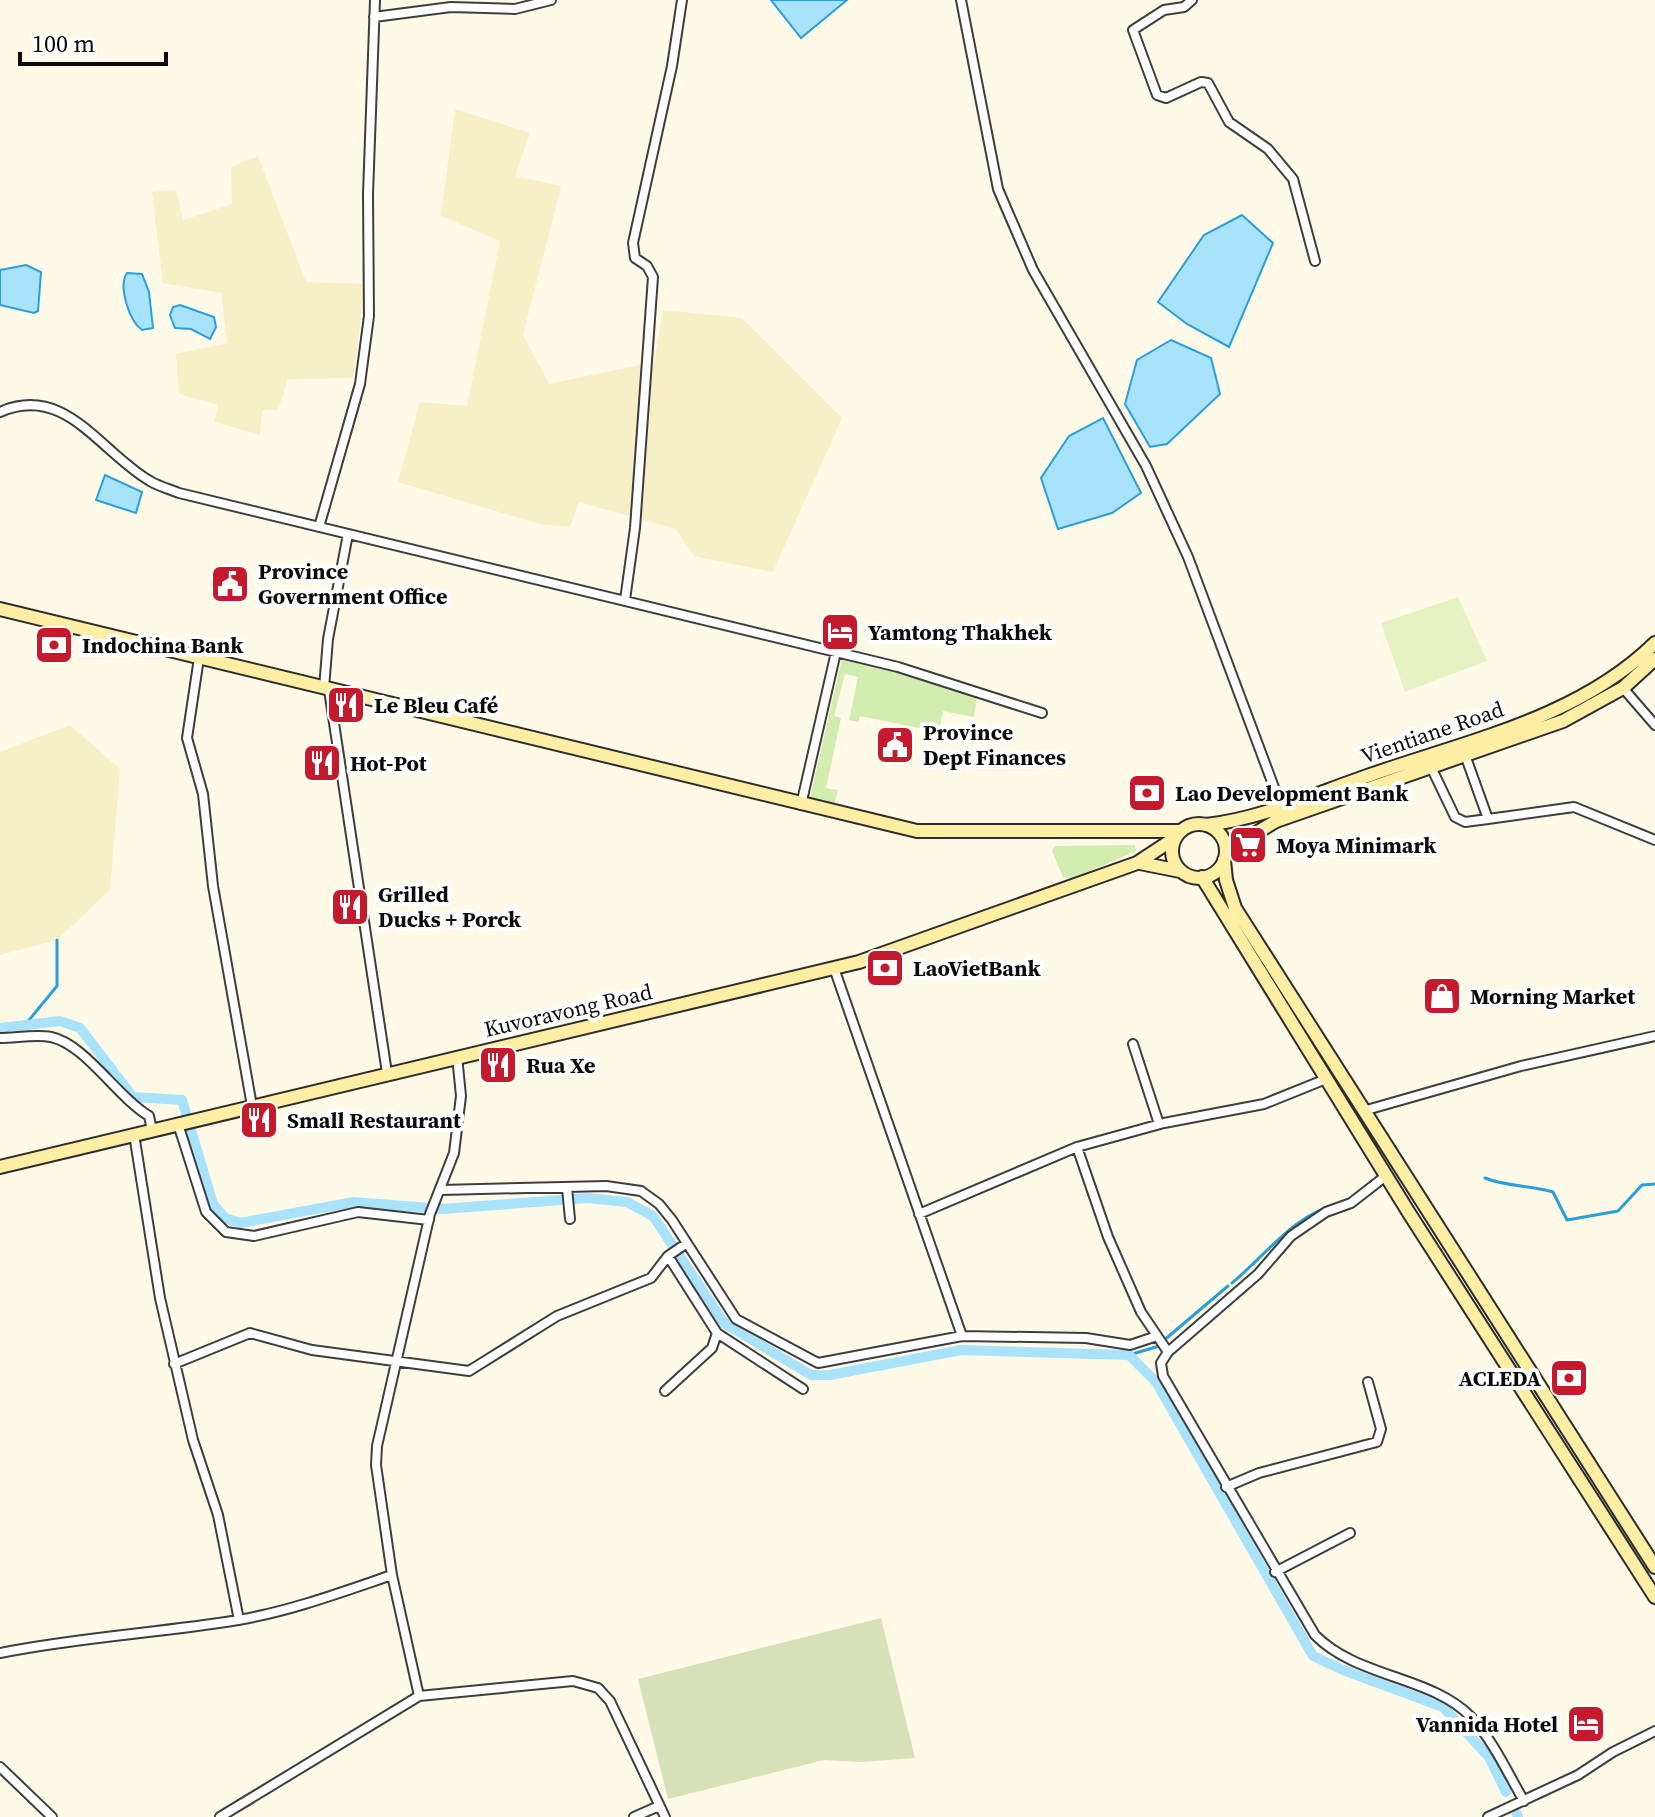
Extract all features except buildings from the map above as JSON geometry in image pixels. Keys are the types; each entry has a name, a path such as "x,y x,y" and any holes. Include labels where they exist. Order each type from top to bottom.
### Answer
{"main road":[{"path":"0,609 917,831 1178,834 1197,824 1206,825 1220,835 1235,908 1655,1567"},
{"name":"Vientiane Road","path":"1206,825 1281,806 1463,749 1605,685 1655,643"},
{"path":"1137,863 1202,877 1216,871 1225,855 1276,821 1431,767 1463,749 1563,721 1623,688 1655,659"},
{"path":"1178,834 1173,859 1181,871"},
{"name":"Kuvoravong Road","path":"0,1167 834,968 1016,908 1137,863 1178,834"},
{"path":"1202,877 1326,1079 1655,1597"}],"street":[{"path":"319,527 360,384 369,316 368,194 375,0"},
{"path":"374,17 451,7 515,9 551,0"},
{"path":"625,600 635,528 653,277 649,268 635,258 633,243 672,66 682,0"},
{"path":"961,0 1000,194 1033,270 1146,466 1188,557 1281,806"},
{"path":"1192,0 1184,7 1164,10 1133,30 1157,95 1166,98 1201,82 1208,83 1229,122 1268,149 1293,179 1315,261"},
{"path":"0,412 23,404 58,409 156,484 319,527 898,667 1042,713"},
{"path":"348,534 328,639 326,689 387,1073"},
{"path":"801,805 836,652"},
{"path":"199,658 187,738 203,794 213,886 252,1106"},
{"path":"1623,688 1655,725"},
{"path":"1463,749 1488,819"},
{"path":"1431,767 1455,817 1465,822 1574,807 1655,840"},
{"path":"834,968 962,1336"},
{"path":"0,1038 48,1036 67,1042 130,1105 149,1116 152,1130"},
{"path":"1363,1111 1521,1066 1655,1036"},
{"path":"1133,1044 1159,1124"},
{"path":"419,1696 392,1575 376,1465 381,1421 430,1217 454,1153 460,1115 457,1056"},
{"path":"919,1214 1077,1147 1159,1124 1264,1104 1326,1079"},
{"path":"180,1123 206,1212 226,1232 254,1236 358,1212 430,1217"},
{"path":"134,1134 160,1298 174,1364 218,1515 239,1620"},
{"path":"1077,1147 1108,1237 1141,1312 1168,1352"},
{"path":"1387,1175 1351,1203 1326,1212 1291,1236 1258,1274 1168,1352 1161,1363 1163,1376 1275,1572 1315,1635 1334,1653 1441,1697 1471,1717 1524,1801"},
{"path":"441,1190 606,1186 641,1191 659,1204 736,1319 807,1360 828,1363 962,1336 1086,1338 1130,1345 1157,1336"},
{"path":"567,1188 570,1219"},
{"path":"174,1364 250,1333 312,1350 396,1363 455,1371 481,1367 557,1316 651,1278 668,1256 687,1243"},
{"path":"668,1256 717,1333 803,1389"},
{"path":"665,1391 712,1348 717,1333"},
{"path":"1226,1487 1259,1473 1377,1442 1381,1429 1368,1382"},
{"path":"1275,1572 1350,1533"},
{"path":"0,1653 49,1643 239,1620 291,1608 392,1575"},
{"path":"220,1817 419,1696 586,1682 610,1701 665,1817"},
{"path":"1488,1817 1578,1775 1613,1752 1655,1731"},
{"path":"0,1767 52,1817"},
{"path":"634,1817 659,1806"}],"shaded area":[{"path":"455,109 530,133 515,176 561,186 523,335 549,384 654,362 663,310 742,318 842,418 773,572 694,556 676,529 579,502 570,527 540,524 398,482 420,402 467,406 500,241 441,216"},
{"path":"258,156 306,282 365,284 353,378 288,379 278,410 262,410 260,435 214,422 218,405 179,394 176,354 227,343 221,293 163,283 152,192 176,190 183,220 232,204 231,167"},
{"path":"70,725 120,769 110,890 57,940 0,955 0,752"}],"green space":[{"path":"1458,597 1487,661 1405,692 1381,623"},
{"path":"842,659 897,670 977,697 974,717 943,711 939,732 860,716 858,722 849,720 858,677 845,674 834,716 841,718 826,788 838,790 834,805 810,798"},
{"path":"1135,845 1136,851 1072,879 1063,877 1052,851 1055,846"},
{"path":"881,1618 915,1758 862,1762 824,1760 668,1799 638,1679"}],"water":[{"path":"771,0 847,0 801,38"},
{"path":"1242,215 1273,243 1229,347 1187,324 1158,302 1204,235"},
{"path":"26,265 41,272 38,311 34,313 0,305 0,270"},
{"path":"127,273 142,274 149,292 153,328 142,330 129,311 124,294"},
{"path":"180,305 214,317 216,327 210,339 191,329 175,328 170,315 173,307"},
{"path":"1171,340 1211,358 1220,394 1167,444 1150,447 1125,404 1137,360"},
{"path":"1103,418 1141,493 1112,513 1058,529 1041,478 1069,436"},
{"path":"105,475 142,492 136,513 96,500"}],"waterway":[{"path":"25,1025 57,986 57,940"},
{"path":"0,1028 60,1021 80,1028 133,1097 182,1100 213,1204 225,1218 240,1223 354,1202 443,1209 587,1198 627,1202 653,1216 724,1323 811,1375 830,1375 961,1350 1129,1355 1156,1382 1313,1656 1443,1707 1489,1757 1506,1792"},
{"path":"1485,1178 1553,1192 1567,1220 1618,1211 1642,1185 1655,1184"},
{"path":"1364,1188 1373,1180"},
{"path":"1232,1283 1294,1226 1322,1209 1338,1204"},
{"path":"1129,1355 1156,1347 1228,1286"}],"place":[{"name":"Province Government Office","path":"230,584"},
{"name":"Yamtong Thakhek","path":"840,632"},
{"name":"Indochina Bank","path":"54,645"},
{"name":"Le Bleu Café","path":"346,705"},
{"name":"Province Dept Finances","path":"895,745"},
{"name":"Hot-Pot","path":"322,763"},
{"name":"Lao Development Bank","path":"1147,793"},
{"name":"Moya Minimark","path":"1248,845"},
{"name":"Grilled Ducks + Porck","path":"350,907"},
{"name":"LaoVietBank","path":"885,968"},
{"name":"Morning Market","path":"1442,996"},
{"name":"Rua Xe","path":"498,1065"},
{"name":"Small Restaurant","path":"259,1120"},
{"name":"ACLEDA","path":"1569,1378"},
{"name":"Vannida Hotel","path":"1586,1724"}]}
